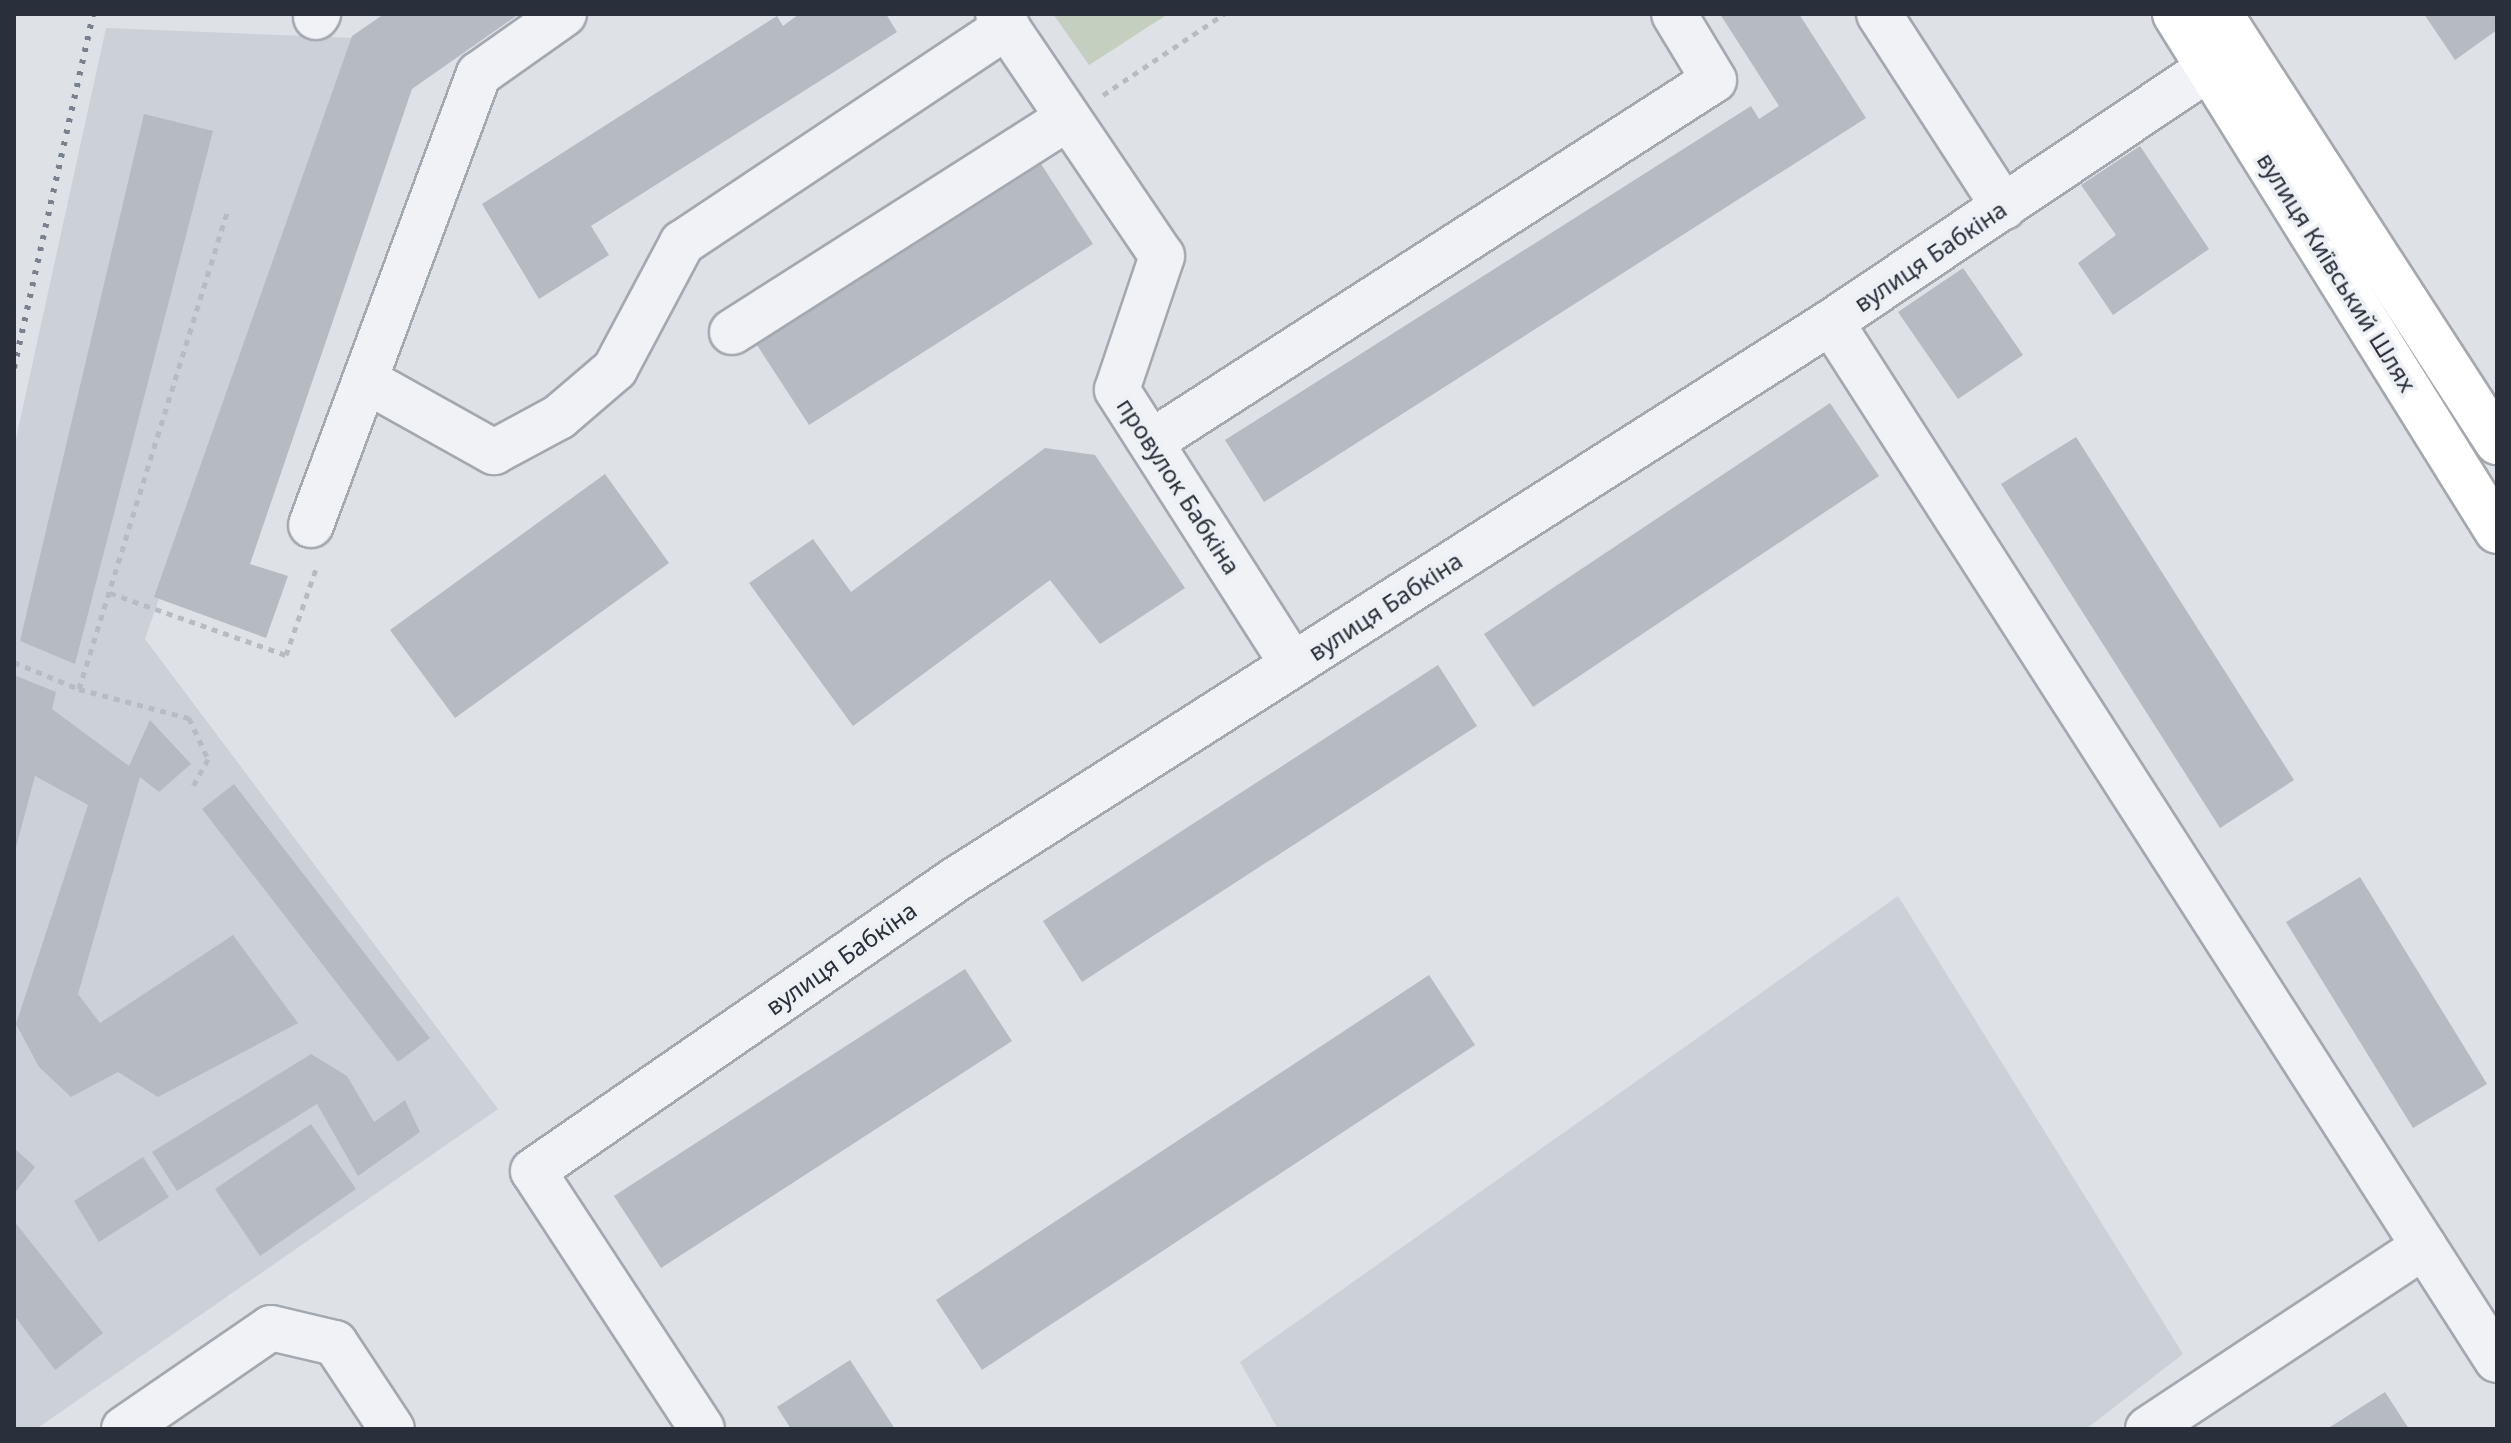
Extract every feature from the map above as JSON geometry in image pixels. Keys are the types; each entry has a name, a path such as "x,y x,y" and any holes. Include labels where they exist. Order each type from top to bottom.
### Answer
{"highway":[{"name":"вулиця Київський Шлях","path":"2175,14 2224,43 2497,442"},
{"name":"вулиця Київський Шлях","path":"2224,43 2497,531"}],"street":[{"path":"314,546 365,380 479,74 564,14"},
{"path":"1151,442 1714,80 1674,14"},
{"path":"1879,14 2004,207"},
{"path":"365,380 494,452 559,417 615,369 682,243 1002,20"},
{"name":"провулок Бабкіна","path":"1002,20 1162,256 1117,390 1293,665"},
{"name":"вулиця Бабкіна","path":"702,1429 533,1171 955,880 1831,322 2004,207 2224,43"},
{"path":"732,332 1068,118"},
{"path":"1831,322 2497,1360"},
{"path":"2148,1429 2424,1246"},
{"path":"124,1429 271,1328 335,1343 392,1429"}],"path":[{"path":"1068,118 1224,14"},
{"path":"79,689 228,209"},
{"path":"110,593 286,655 314,546"},
{"path":"14,662 79,689 189,718 208,759 192,788"}],"shaded area":[{"path":"106,28 354,38 145,639 498,1109 36,1429 14,1429 14,448"},
{"path":"1898,896 2183,1354 2086,1429 1278,1429 1240,1362"}],"green space":[{"path":"1053,14 1168,14 1089,65"}],"building":[{"path":"384,14 519,14 412,89 250,564 288,576 266,638 154,597 352,36"},
{"path":"799,14 886,14 897,32 591,226 609,255 539,299 482,204 777,16 783,26"},
{"path":"1720,14 1799,14 1866,118 1264,502 1225,440 1751,106 1759,119 1779,106"},
{"path":"2424,14 2497,14 2497,30 2455,60"},
{"path":"144,114 213,131 75,664 20,641"},
{"path":"2140,146 2209,249 2113,315 2078,263 2116,235 2081,185"},
{"path":"1041,164 1093,244 809,425 757,345"},
{"path":"1963,268 2023,355 1958,399 1898,312"},
{"path":"1830,403 1879,476 1533,707 1484,634"},
{"path":"2076,437 2294,780 2220,828 2001,484"},
{"path":"1045,448 1095,455 1185,588 1100,644 1050,580 853,726 749,583 813,539 851,592"},
{"path":"605,474 669,563 455,718 390,630"},
{"path":"1438,665 1477,726 1082,982 1043,921"},
{"path":"14,675 56,692 52,709 129,766 150,720 191,764 159,792 140,777 78,994 100,1023 233,935 298,1023 158,1097 118,1072 71,1097 39,1067 16,1024 88,805 35,776 14,855"},
{"path":"234,784 430,1038 398,1062 202,809"},
{"path":"2360,877 2487,1084 2413,1128 2286,922"},
{"path":"965,969 1012,1041 661,1268 614,1196"},
{"path":"1429,975 1475,1045 982,1370 936,1300"},
{"path":"311,1054 347,1076 374,1122 405,1100 420,1132 358,1176 317,1104 177,1191 152,1152"},
{"path":"311,1124 356,1189 260,1256 215,1189"},
{"path":"14,1148 35,1167 14,1194"},
{"path":"143,1157 169,1197 99,1242 74,1201"},
{"path":"14,1221 103,1333 55,1370 14,1315"},
{"path":"850,1360 895,1429 791,1429 777,1407"},
{"path":"2385,1392 2409,1429 2327,1429"}],"railway":[{"path":"14,368 93,14"}]}
